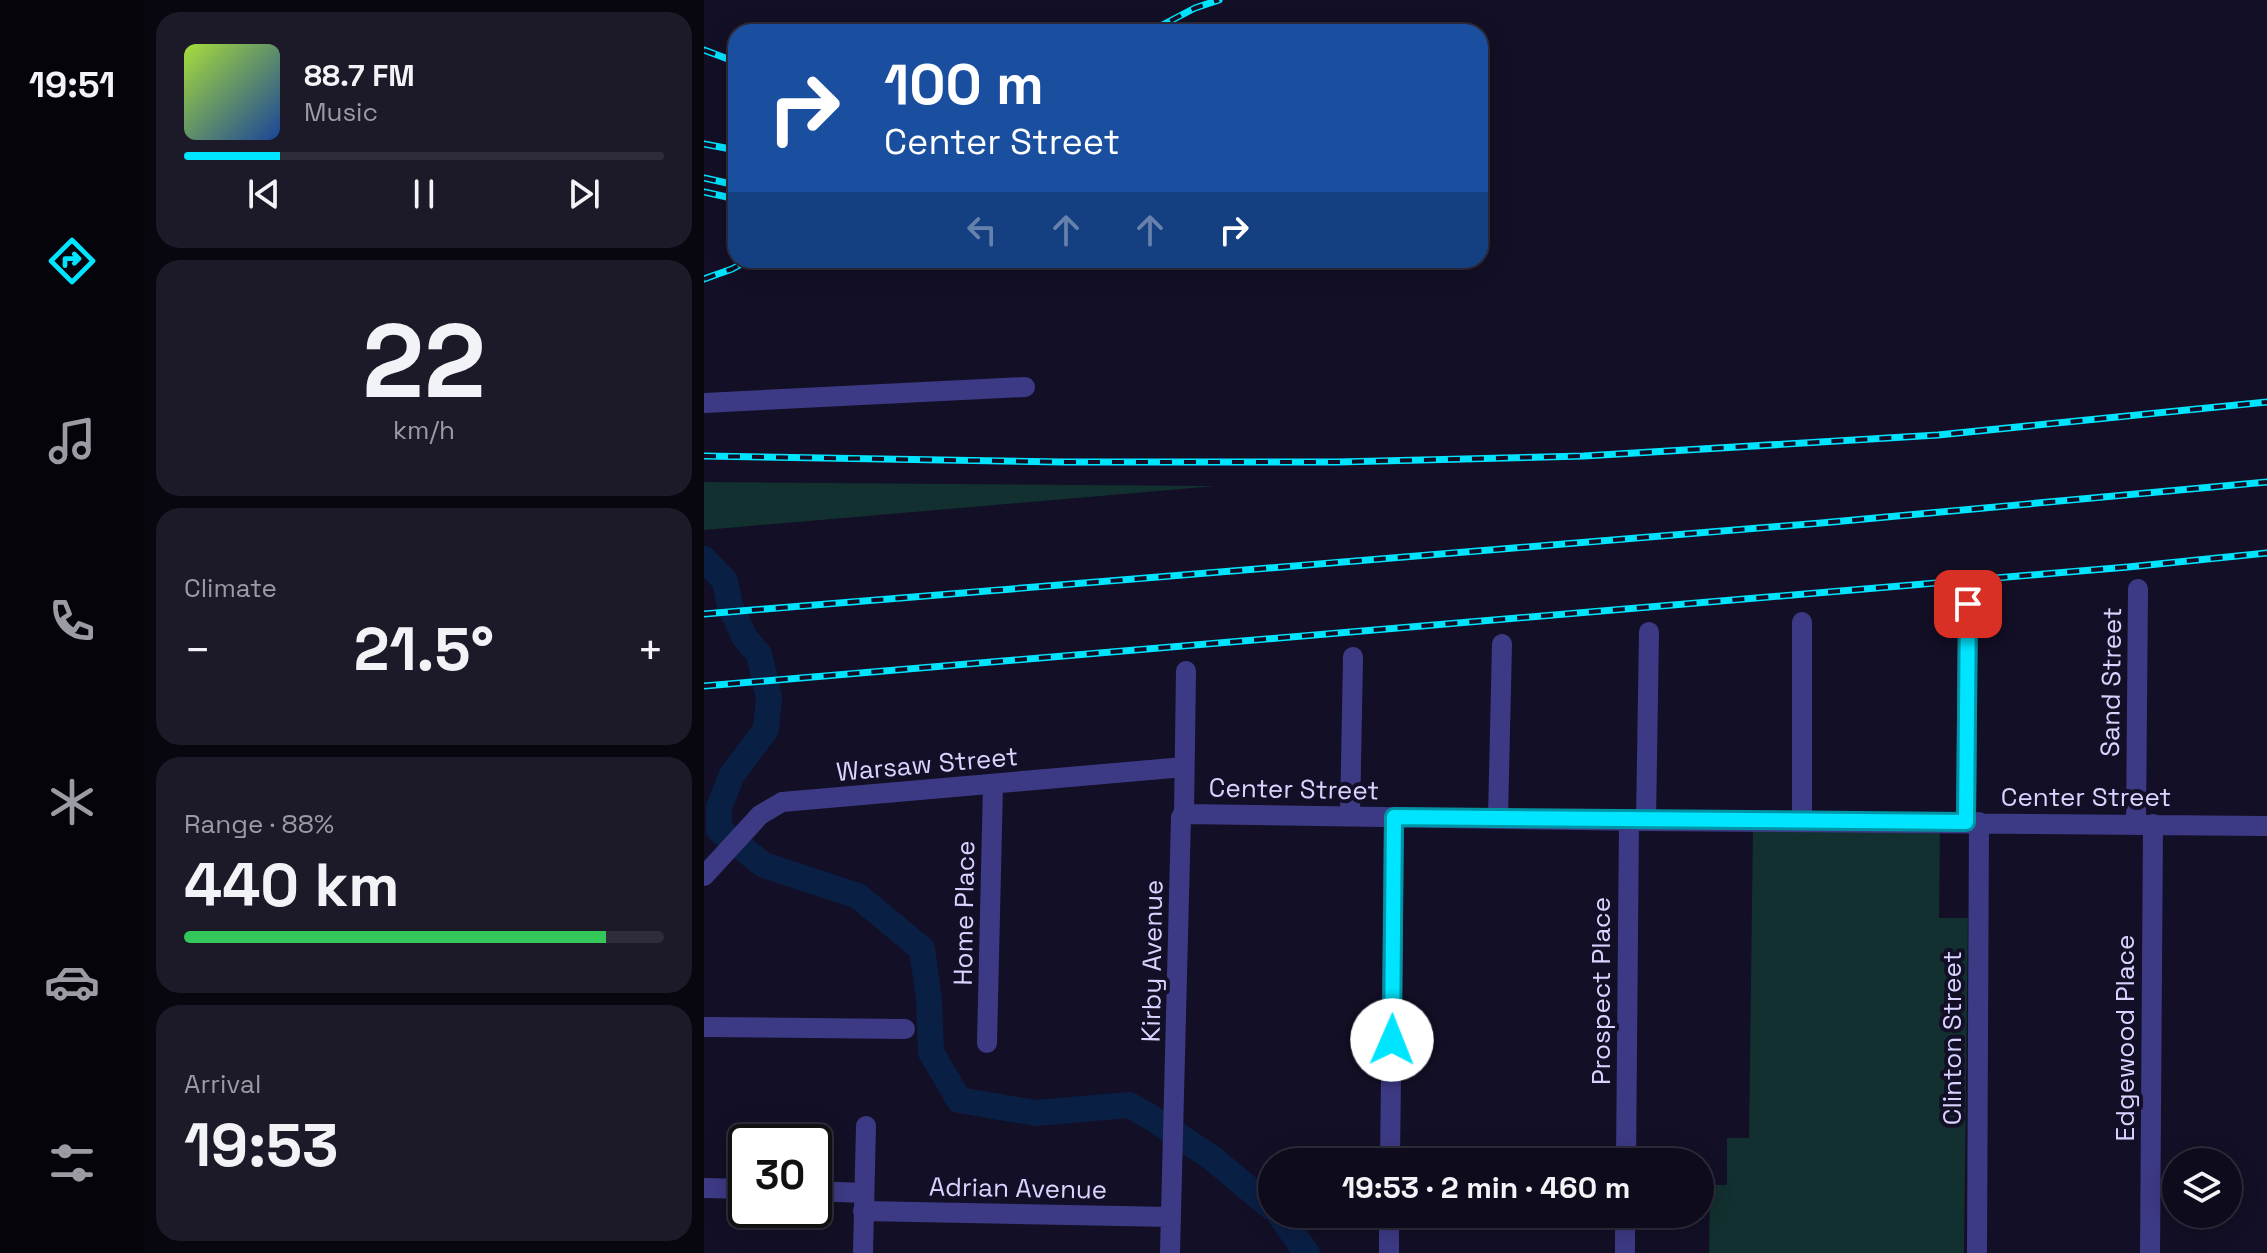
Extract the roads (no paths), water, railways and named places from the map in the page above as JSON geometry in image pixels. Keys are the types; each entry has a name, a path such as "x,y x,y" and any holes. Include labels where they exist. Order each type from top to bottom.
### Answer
{"street":[{"path":"704,403 1025,387"},
{"name":"Sand Street","path":"2138,589 2144,824"},
{"name":"Clinton Street","path":"1968,604 1977,1253"},
{"path":"1802,622 1802,821"},
{"name":"Prospect Place","path":"1626,1148 1637,820 1649,632"},
{"path":"1498,818 1502,644"},
{"path":"1350,816 1353,657"},
{"name":"Kirby Avenue","path":"1170,1253 1186,671"},
{"name":"Warsaw Street","path":"704,876 760,815 782,802 1184,767"},
{"name":"Home Place","path":"987,1043 993,785"},
{"name":"Center Street","path":"1184,814 2267,826"},
{"path":"1391,1148 1394,817"},
{"name":"Edgewood Place","path":"2144,824 2150,1253"},
{"path":"704,1027 905,1029"},
{"path":"863,1253 866,1126"},
{"path":"704,1188 728,1189"},
{"name":"Adrian Avenue","path":"832,1195 864,1202 1171,1217"},
{"path":"1389,1228 1389,1253"},
{"path":"1625,1228 1625,1253"}],"waterway":[{"path":"704,559 725,581 730,606 745,638 759,654 769,698 766,729 732,775 719,807 719,830 764,865 858,896 922,949 929,999 931,1052 959,1100 1036,1113 1129,1105 1212,1158 1258,1196"},
{"path":"1289,1228 1307,1253"}],"railway":[{"path":"1164,24 1219,0"},
{"path":"704,50 728,59"},
{"path":"704,144 728,148"},
{"path":"704,178 728,183"},
{"path":"704,192 728,197"},
{"path":"704,279 734,268"},
{"path":"704,456 1063,462 1338,462 1584,456 1938,435 2267,402"},
{"path":"704,614 1821,523 2267,482"},
{"path":"704,686 2267,553"}]}
